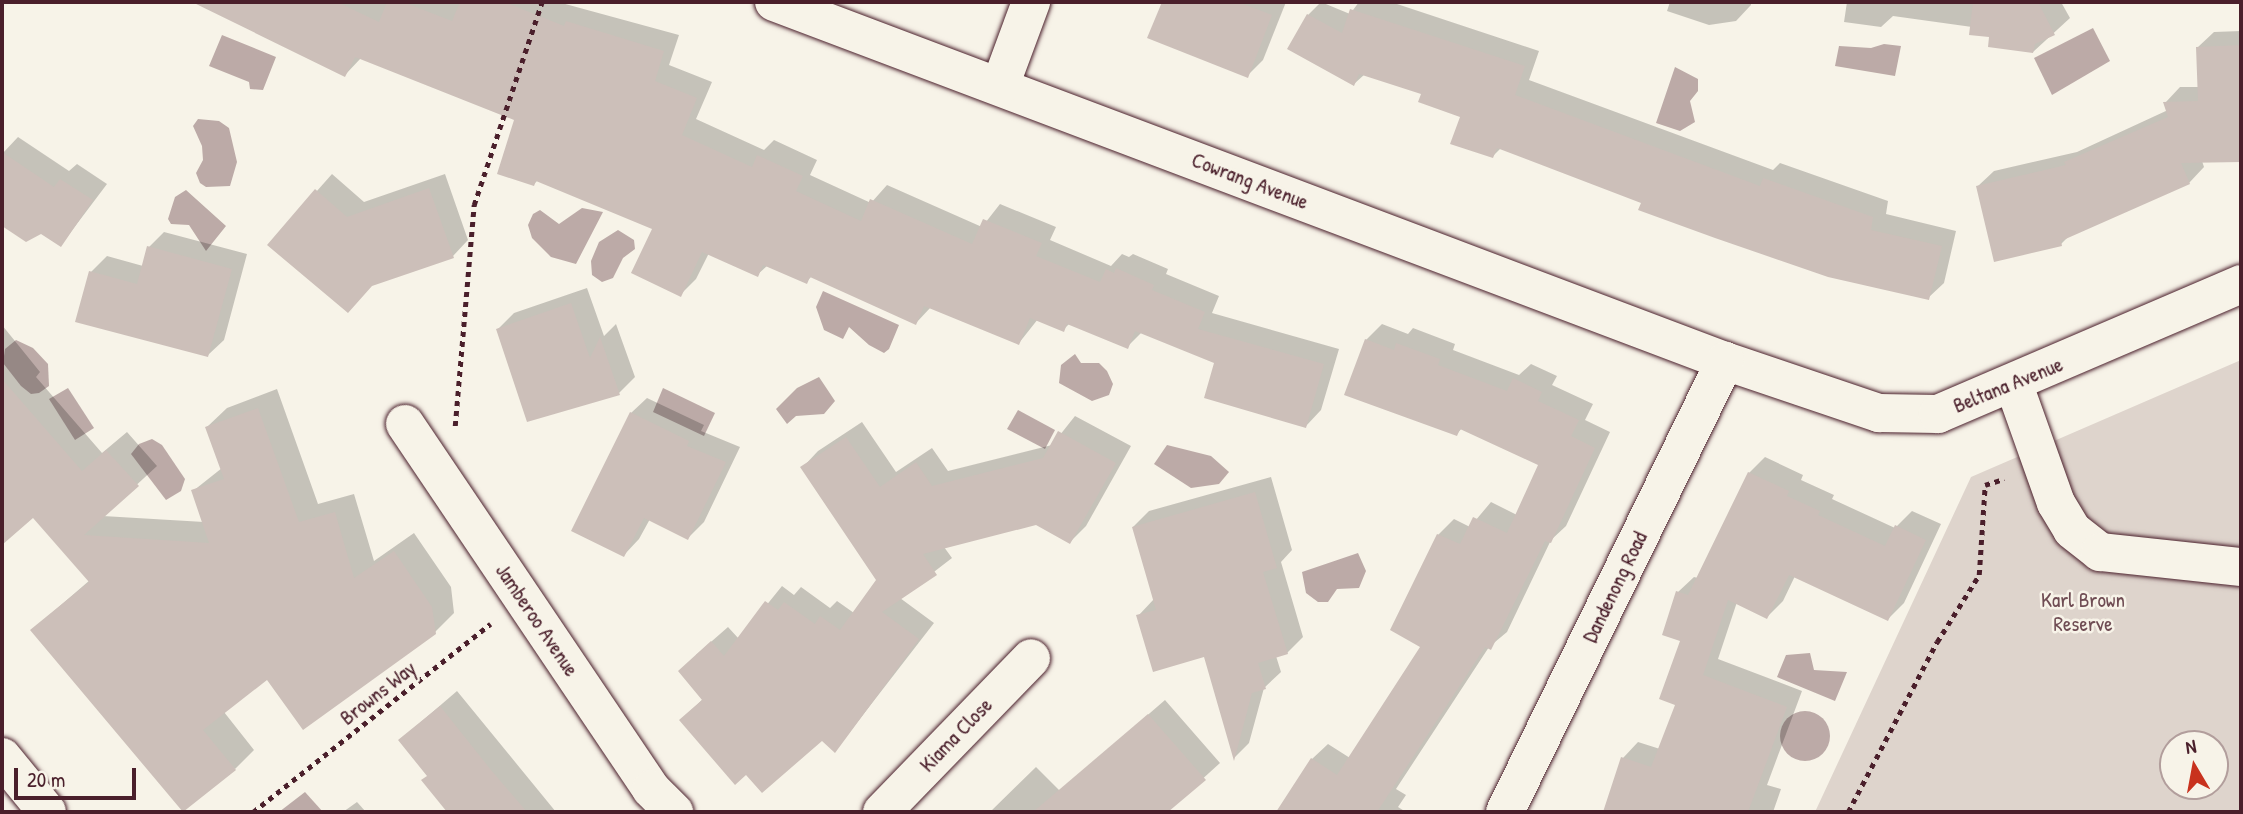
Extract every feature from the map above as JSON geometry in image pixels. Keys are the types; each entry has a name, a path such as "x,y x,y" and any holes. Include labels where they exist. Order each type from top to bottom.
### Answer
{"street":[{"name":"Cowrang Avenue","path":"774,2 1725,362"},
{"path":"1000,86 1031,2"},
{"name":"Beltana Avenue","path":"1725,362 1879,413 1938,414 2014,385 2241,284"},
{"name":"Dandenong Road","path":"1505,812 1725,362"},
{"path":"2014,385 2042,466 2072,530 2101,552 2241,567"},
{"name":"Jamberoo Avenue","path":"405,424 651,789 674,812"},
{"name":"Kiama Close","path":"882,812 1031,658"},
{"path":"2,757 47,812"}],"path":[{"path":"449,489 474,205 542,2"},
{"path":"1848,812 1937,642 1979,575 1985,485 2042,466"},
{"name":"Browns Way","path":"253,812 522,598"}],"green space":[{"name":"Karl Brown Reserve","path":"2241,360 2241,812 1815,812 1971,477"}],"shaded area":[{"path":"2093,28 2110,61 2052,95 2034,58"},
{"path":"222,35 276,57 263,90 250,89 249,82 209,66"},
{"path":"1884,44 1901,46 1895,76 1835,66 1839,46 1871,48"},
{"path":"1675,67 1698,79 1698,91 1690,101 1695,122 1680,131 1656,123"},
{"path":"198,119 219,121 229,128 237,162 230,186 206,187 200,183 196,173 203,160 202,146 193,126"},
{"path":"186,190 226,226 206,251 189,225 171,224 168,219 175,197"},
{"path":"582,208 603,212 576,264 551,257 532,238 528,225 533,214 540,210 559,224"},
{"path":"618,230 634,240 635,249 623,258 613,278 602,282 592,275 591,261 599,242"},
{"path":"823,291 899,325 889,349 884,353 869,345 849,327 843,339 824,330 816,307"},
{"path":"16,340 33,348 48,364 49,386 39,393 31,394 21,386 3,363 5,349"},
{"path":"1075,354 1081,363 1099,363 1107,371 1113,384 1109,395 1092,401 1059,383 1061,365"},
{"path":"819,377 835,401 824,414 796,416 787,424 776,409 797,388"},
{"path":"68,388 94,428 75,440 49,399"},
{"path":"663,388 715,413 704,436 653,412"},
{"path":"1018,410 1055,430 1045,449 1007,429"},
{"path":"152,439 162,445 185,479 181,491 166,500 131,454 139,444"},
{"path":"1167,445 1211,456 1229,472 1219,484 1191,488 1154,464"},
{"path":"1358,553 1366,571 1359,588 1337,589 1328,602 1318,602 1306,593 1302,572"},
{"path":"1810,653 1814,670 1847,672 1835,701 1777,677 1786,655"},
{"path":"1805,711 1823,718 1830,736 1823,754 1805,761 1787,754 1780,736 1787,718"},
{"path":"305,792 323,812 279,812"}],"building":[{"path":"192,2 337,2 379,22 387,2 403,2 452,21 460,2 504,2 564,26 566,21 664,51 655,81 697,98 682,135 752,167 757,155 803,176 796,191 861,221 870,199 972,244 983,219 1042,243 1036,256 1100,282 1106,269 1114,273 1116,268 1154,285 1152,290 1205,312 1198,329 1324,364 1306,428 1204,398 1214,363 1135,331 1128,349 1067,324 1064,332 1030,318 1019,345 924,306 916,325 810,277 807,284 763,265 758,277 702,252 681,297 631,273 652,229 536,181 534,186 497,174 514,120 355,57 345,77"},
{"path":"1162,2 1238,2 1272,15 1248,78 1147,38"},
{"path":"1973,2 2038,2 2055,35 2035,44 2033,53 1988,47 1989,37 1969,35"},
{"path":"1350,9 1525,66 1515,95 1760,186 1763,178 1873,217 1871,230 1942,246 1929,300 1828,277 1715,238 1638,210 1641,203 1497,148 1493,158 1450,144 1460,117 1418,102 1421,94 1359,74 1354,86 1287,49 1307,14 1342,33"},
{"path":"2241,45 2241,162 2181,163 2190,184 2061,241 2062,246 1994,262 1976,186 2066,165 2064,162 2168,117 2163,102 2198,101 2196,47"},
{"path":"2,152 54,187 60,179 93,200 61,247 41,234 26,242 2,226"},
{"path":"429,188 454,258 372,286 348,313 267,245 315,189 347,217"},
{"path":"147,246 232,269 208,357 75,322 89,271 137,284"},
{"path":"571,303 590,358 600,337 620,395 527,422 496,329"},
{"path":"1365,339 1394,350 1396,343 1440,359 1438,365 1507,391 1513,378 1542,392 1538,401 1579,420 1571,436 1595,448 1551,543 1545,541 1491,650 1485,647 1377,812 1276,812 1311,758 1337,775 1420,647 1390,630 1437,534 1460,544 1473,517 1507,533 1538,465 1460,429 1457,436 1344,395"},
{"path":"2,379 82,471 106,450 139,486 84,535 209,543 191,490 224,479 205,427 258,408 299,522 335,512 354,578 394,551 432,607 436,634 303,730 267,680 203,730 236,770 183,812 30,630 89,582 33,518 2,545"},
{"path":"630,412 689,441 687,446 726,462 688,540 644,518 624,557 571,531"},
{"path":"1058,431 1116,463 1070,544 1036,525 923,554 937,575 882,612 919,639 835,753 822,741 762,793 746,775 735,785 679,720 702,700 678,671 711,641 724,656 765,601 778,610 784,602 815,624 820,616 840,630 876,580 800,467 846,437 880,487 916,462 932,486 1043,458"},
{"path":"1748,472 1789,491 1787,496 1820,511 1818,515 1885,546 1895,525 1926,540 1888,621 1789,575 1767,619 1728,600 1703,675 1787,707 1748,812 1603,812 1621,757 1651,767 1675,705 1659,699 1680,641 1662,635 1676,591 1688,595"},
{"path":"1255,492 1277,568 1263,572 1288,654 1258,663 1266,689 1252,693 1234,761 1204,657 1153,672 1136,615 1156,610 1132,527"},
{"path":"440,706 527,812 447,812 421,780 427,776 398,740"},
{"path":"1148,714 1206,780 1168,812 1033,812"}]}
